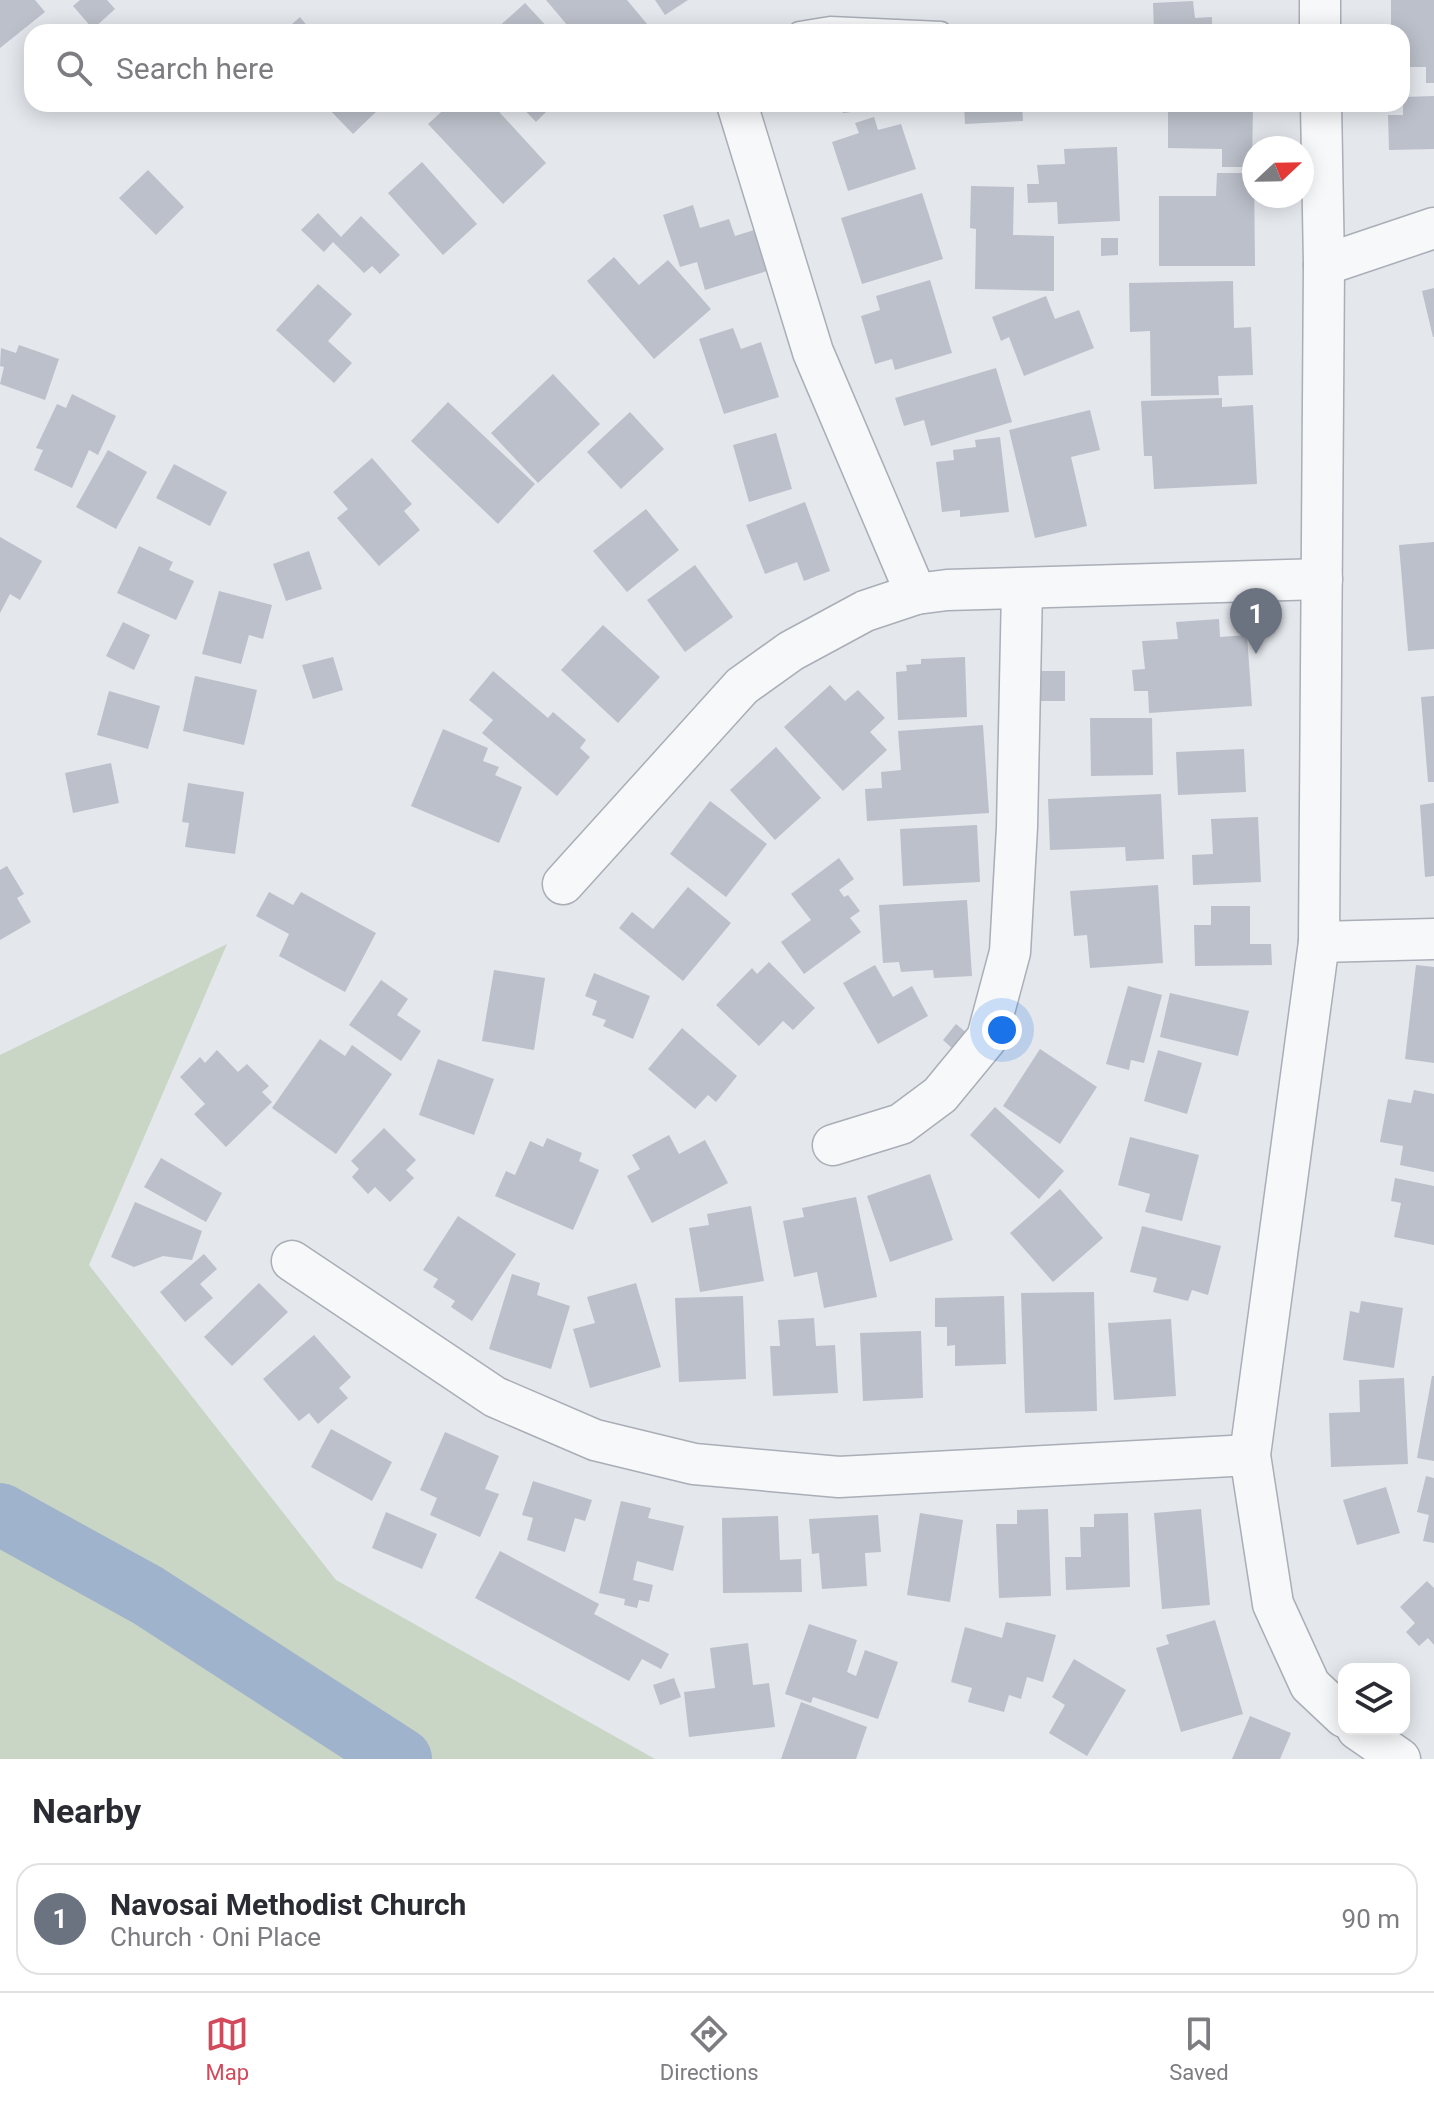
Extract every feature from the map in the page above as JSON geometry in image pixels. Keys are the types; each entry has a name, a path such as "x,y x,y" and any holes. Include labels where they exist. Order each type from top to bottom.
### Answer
{"street":[{"path":"1320,0 1320,24"},
{"path":"739,112 813,352 916,594"},
{"path":"1321,112 1324,265 1319,942 1250,1455 1273,1604 1310,1685 1338,1718"},
{"path":"1324,265 1434,228"},
{"path":"563,884 742,686 791,651 865,611 916,594 947,590 1322,579"},
{"path":"833,1145 901,1124 940,1095 987,1038 1010,952 1017,827 1022,589"},
{"path":"1319,942 1434,939"},
{"path":"292,1261 495,1397 595,1440 694,1464 839,1477 1250,1455"},
{"path":"1352,1735 1400,1759"}],"green space":[{"path":"227,944 89,1265 336,1580 655,1759 0,1759 0,1055"}],"building":[{"path":"0,0 35,0 45,12 30,24 24,24 24,29 0,48"},
{"path":"80,0 107,0 115,9 98,24 89,24 73,6"},
{"path":"546,0 627,0 647,24 566,24"},
{"path":"655,0 688,0 665,15"},
{"path":"1391,0 1434,0 1434,83 1426,83 1426,67 1410,67 1410,24 1391,24"},
{"path":"1193,1 1195,18 1212,17 1212,24 1154,24 1153,3"},
{"path":"525,3 545,24 502,24"},
{"path":"300,17 306,24 292,24"},
{"path":"1434,96 1434,149 1389,150 1388,115 1410,112 1410,97"},
{"path":"332,112 376,112 353,134"},
{"path":"441,112 499,112 546,163 503,204 428,124"},
{"path":"527,112 546,112 536,122"},
{"path":"964,112 1022,112 1023,121 965,124"},
{"path":"1168,112 1253,112 1252,136 1242,136 1242,167 1222,167 1222,149 1168,148"},
{"path":"874,117 878,130 901,124 916,169 848,191 832,142 859,133 855,123"},
{"path":"1117,147 1120,221 1058,224 1057,202 1028,203 1027,184 1039,184 1037,165 1065,164 1064,149"},
{"path":"422,162 477,224 443,255 388,193"},
{"path":"148,170 184,207 156,235 119,198"},
{"path":"1217,173 1242,173 1242,208 1254,208 1255,266 1159,266 1159,196 1216,196"},
{"path":"971,186 1014,187 1013,235 1054,236 1054,291 975,289 976,229 970,228"},
{"path":"922,193 943,259 862,284 841,218"},
{"path":"693,205 700,228 729,219 735,236 754,230 767,271 705,290 697,262 680,267 663,215"},
{"path":"318,213 341,237 361,216 400,255 380,274 372,266 364,273 333,242 324,252 301,230"},
{"path":"1101,238 1118,238 1118,255 1101,256"},
{"path":"614,257 639,285 668,260 711,309 654,359 587,281"},
{"path":"930,280 952,353 895,370 892,359 875,364 861,316 880,310 876,296"},
{"path":"1233,281 1234,328 1251,327 1253,375 1218,376 1219,395 1151,396 1150,331 1130,332 1129,283"},
{"path":"318,284 352,314 328,341 352,363 334,383 276,330"},
{"path":"1434,288 1434,337 1433,337 1422,291"},
{"path":"1046,296 1055,319 1079,310 1094,348 1024,376 1009,337 1001,341 992,317"},
{"path":"733,328 741,349 761,342 779,397 724,414 699,339"},
{"path":"19,345 59,359 45,400 0,384 4,367 0,366 1,348 16,353"},
{"path":"996,368 1012,422 931,446 924,420 904,426 895,398"},
{"path":"553,374 600,424 538,483 491,433"},
{"path":"72,394 116,416 98,455 89,450 72,488 34,470 43,450 36,448 57,404 66,408"},
{"path":"1222,398 1222,407 1253,405 1257,484 1154,489 1152,456 1144,456 1141,401"},
{"path":"448,402 535,484 498,524 411,441"},
{"path":"1090,410 1100,450 1071,457 1087,526 1035,538 1009,430"},
{"path":"630,412 664,449 621,489 587,452"},
{"path":"776,433 792,489 749,502 733,445"},
{"path":"1000,437 1009,512 960,517 960,510 942,512 936,462 954,460 953,450 976,447 975,440"},
{"path":"108,450 147,472 116,529 76,507"},
{"path":"372,458 412,504 404,511 420,530 379,566 337,518 348,509 333,492"},
{"path":"174,464 227,492 210,526 156,498"},
{"path":"805,502 830,571 804,581 797,562 765,574 746,525"},
{"path":"646,509 679,550 627,592 593,551"},
{"path":"0,537 42,561 20,600 10,594 0,613"},
{"path":"1434,542 1434,649 1408,651 1399,545"},
{"path":"139,546 173,562 169,570 194,581 176,620 117,593"},
{"path":"309,551 322,589 286,601 273,564"},
{"path":"695,565 733,617 685,652 647,600"},
{"path":"219,591 272,605 263,639 249,635 241,664 202,654"},
{"path":"1219,619 1220,637 1247,635 1252,706 1149,713 1148,691 1134,691 1132,670 1145,669 1142,641 1178,639 1176,622"},
{"path":"123,622 150,635 134,670 106,656"},
{"path":"603,625 660,677 618,723 561,670"},
{"path":"333,657 343,690 313,699 302,665"},
{"path":"965,657 967,717 898,720 896,672 907,671 906,665 921,664 921,659"},
{"path":"493,671 548,718 553,712 586,740 580,748 590,757 557,796 482,733 493,720 469,700"},
{"path":"1040,671 1065,671 1065,701 1040,701"},
{"path":"195,676 257,690 244,745 183,731"},
{"path":"830,685 845,701 858,690 885,718 870,732 887,750 843,791 784,727"},
{"path":"109,691 160,706 148,749 97,735"},
{"path":"1434,696 1434,782 1428,782 1421,697"},
{"path":"1090,718 1152,718 1153,775 1091,776"},
{"path":"983,725 989,813 867,821 865,789 882,788 881,772 901,770 898,731"},
{"path":"443,729 488,748 483,761 499,767 495,775 522,787 499,843 411,806"},
{"path":"776,747 821,798 775,840 730,790"},
{"path":"1244,749 1246,792 1178,795 1176,752"},
{"path":"111,763 119,803 73,813 65,773"},
{"path":"188,783 244,792 235,854 185,847 189,823 182,822"},
{"path":"1161,794 1164,859 1126,861 1125,847 1050,850 1048,799"},
{"path":"710,801 767,844 726,897 670,854"},
{"path":"1434,803 1434,876 1425,877 1420,805"},
{"path":"1258,817 1261,882 1193,885 1192,855 1213,854 1211,819"},
{"path":"977,825 980,882 903,886 900,829"},
{"path":"839,858 854,879 839,890 844,897 848,895 860,911 850,918 861,932 804,974 781,942 811,920 791,894"},
{"path":"7,866 24,894 17,898 31,922 0,940 0,870"},
{"path":"1158,885 1163,963 1090,968 1087,935 1074,936 1070,891"},
{"path":"688,887 731,923 683,981 619,928 632,912 653,929"},
{"path":"269,892 293,905 301,892 376,933 345,992 279,956 289,934 256,916"},
{"path":"967,900 972,976 934,978 933,970 901,972 899,962 883,963 879,905"},
{"path":"1211,906 1250,906 1250,944 1271,944 1272,965 1195,966 1194,925 1211,925"},
{"path":"769,962 815,1008 793,1030 783,1021 759,1046 716,1005 752,968 757,974"},
{"path":"875,965 893,997 912,986 928,1016 878,1044 843,983"},
{"path":"1416,965 1434,967 1434,1063 1405,1059"},
{"path":"494,970 545,978 534,1050 482,1041"},
{"path":"594,973 650,996 633,1039 603,1026 606,1020 592,1015 597,1001 585,996"},
{"path":"381,980 408,999 397,1015 421,1031 401,1061 349,1025"},
{"path":"1128,986 1162,995 1144,1063 1131,1060 1129,1070 1106,1064"},
{"path":"1170,993 1249,1011 1238,1056 1160,1037"},
{"path":"956,1024 968,1034 954,1050 943,1040"},
{"path":"682,1028 737,1076 716,1102 708,1095 695,1109 648,1069"},
{"path":"320,1039 345,1056 352,1045 392,1074 336,1154 272,1108"},
{"path":"1040,1049 1097,1087 1060,1144 1003,1106"},
{"path":"217,1050 238,1072 247,1064 269,1086 262,1092 272,1102 226,1147 194,1114 205,1104 180,1077 200,1057 205,1063"},
{"path":"1158,1050 1202,1063 1187,1114 1144,1101"},
{"path":"438,1059 494,1079 474,1135 419,1115"},
{"path":"1414,1090 1434,1094 1434,1172 1400,1165 1403,1146 1380,1142 1388,1099 1411,1103"},
{"path":"995,1107 1064,1171 1039,1199 970,1135"},
{"path":"384,1128 416,1160 406,1170 414,1178 390,1202 375,1187 368,1194 352,1177 359,1169 351,1161"},
{"path":"669,1135 679,1154 705,1140 728,1183 652,1223 627,1176 640,1169 632,1155"},
{"path":"1130,1137 1199,1155 1182,1221 1145,1212 1150,1194 1118,1185"},
{"path":"547,1138 582,1153 579,1161 599,1170 573,1230 495,1196 506,1171 515,1175 530,1141 543,1147"},
{"path":"161,1158 222,1193 206,1222 144,1187"},
{"path":"930,1174 953,1240 890,1262 867,1196"},
{"path":"1395,1178 1434,1186 1434,1245 1394,1237 1401,1203 1391,1201"},
{"path":"1060,1189 1103,1238 1053,1282 1010,1233"},
{"path":"856,1197 877,1297 824,1308 817,1272 794,1277 783,1221 804,1217 802,1208"},
{"path":"135,1202 202,1231 192,1260 163,1256 134,1267 111,1257"},
{"path":"751,1206 764,1281 700,1292 689,1228 709,1225 707,1214"},
{"path":"458,1216 516,1254 472,1321 451,1307 455,1301 433,1287 438,1279 423,1270"},
{"path":"1142,1226 1221,1246 1208,1295 1192,1290 1188,1301 1153,1292 1157,1278 1130,1272"},
{"path":"204,1254 217,1269 200,1284 213,1298 185,1322 160,1292"},
{"path":"512,1274 540,1283 537,1295 570,1306 551,1369 489,1349"},
{"path":"259,1283 288,1312 232,1366 204,1337"},
{"path":"636,1283 661,1367 590,1388 573,1329 595,1323 587,1297"},
{"path":"1094,1292 1097,1411 1025,1413 1021,1293"},
{"path":"743,1296 746,1379 679,1382 675,1298"},
{"path":"1004,1296 1006,1364 955,1366 955,1345 947,1346 947,1327 935,1327 935,1298"},
{"path":"1361,1301 1403,1308 1394,1368 1343,1360 1350,1311 1359,1313"},
{"path":"814,1318 816,1346 835,1345 838,1393 773,1396 770,1346 780,1346 778,1320"},
{"path":"1171,1319 1176,1396 1114,1400 1108,1323"},
{"path":"921,1331 923,1398 863,1401 860,1333"},
{"path":"314,1335 351,1377 339,1388 348,1398 318,1424 309,1413 299,1421 263,1379"},
{"path":"1434,1376 1434,1461 1417,1458"},
{"path":"1404,1378 1408,1464 1331,1467 1329,1413 1360,1412 1359,1380"},
{"path":"331,1429 392,1462 372,1501 311,1467"},
{"path":"445,1432 499,1456 485,1489 499,1494 480,1537 430,1515 437,1498 420,1490"},
{"path":"1426,1476 1434,1478 1434,1543 1423,1541 1429,1515 1417,1512"},
{"path":"533,1481 592,1500 585,1521 575,1518 565,1552 527,1540 533,1518 522,1515"},
{"path":"1386,1487 1400,1533 1357,1545 1343,1500"},
{"path":"621,1501 651,1508 648,1518 684,1526 673,1571 637,1561 633,1580 653,1585 649,1602 639,1600 637,1608 624,1605 625,1599 599,1593"},
{"path":"1048,1509 1051,1596 999,1598 996,1524 1017,1524 1017,1510"},
{"path":"1201,1509 1210,1605 1162,1609 1154,1513"},
{"path":"386,1512 437,1534 422,1569 372,1548"},
{"path":"920,1513 963,1520 950,1602 907,1595"},
{"path":"1128,1513 1130,1587 1066,1590 1065,1557 1081,1557 1080,1527 1094,1527 1094,1514"},
{"path":"878,1515 881,1552 865,1553 867,1586 822,1589 819,1553 812,1554 809,1519"},
{"path":"778,1516 780,1560 801,1559 802,1592 723,1593 722,1518"},
{"path":"500,1551 599,1604 594,1614 669,1654 661,1669 642,1659 629,1681 475,1598"},
{"path":"1427,1581 1434,1588 1434,1645 1428,1638 1419,1646 1406,1632 1415,1623 1400,1607"},
{"path":"1215,1620 1243,1714 1181,1732 1156,1648 1169,1644 1166,1635"},
{"path":"1006,1622 1056,1635 1043,1682 1027,1677 1021,1699 1009,1695 1004,1712 968,1702 972,1688 951,1682 965,1627 1002,1638"},
{"path":"809,1624 857,1640 847,1672 856,1676 865,1650 898,1662 878,1719 813,1697 811,1703 785,1694"},
{"path":"748,1643 753,1685 769,1683 775,1727 689,1737 684,1692 715,1688 710,1648"},
{"path":"1074,1659 1126,1690 1087,1756 1049,1733 1065,1705 1052,1697"},
{"path":"674,1678 681,1697 660,1705 653,1685"},
{"path":"801,1702 867,1727 856,1759 781,1759"},
{"path":"1250,1716 1291,1733 1280,1759 1232,1759"}],"waterway":[{"path":"0,1514 147,1595 401,1759"}],"place":[{"name":"Navosai Methodist Church","path":"1256,654"}]}
